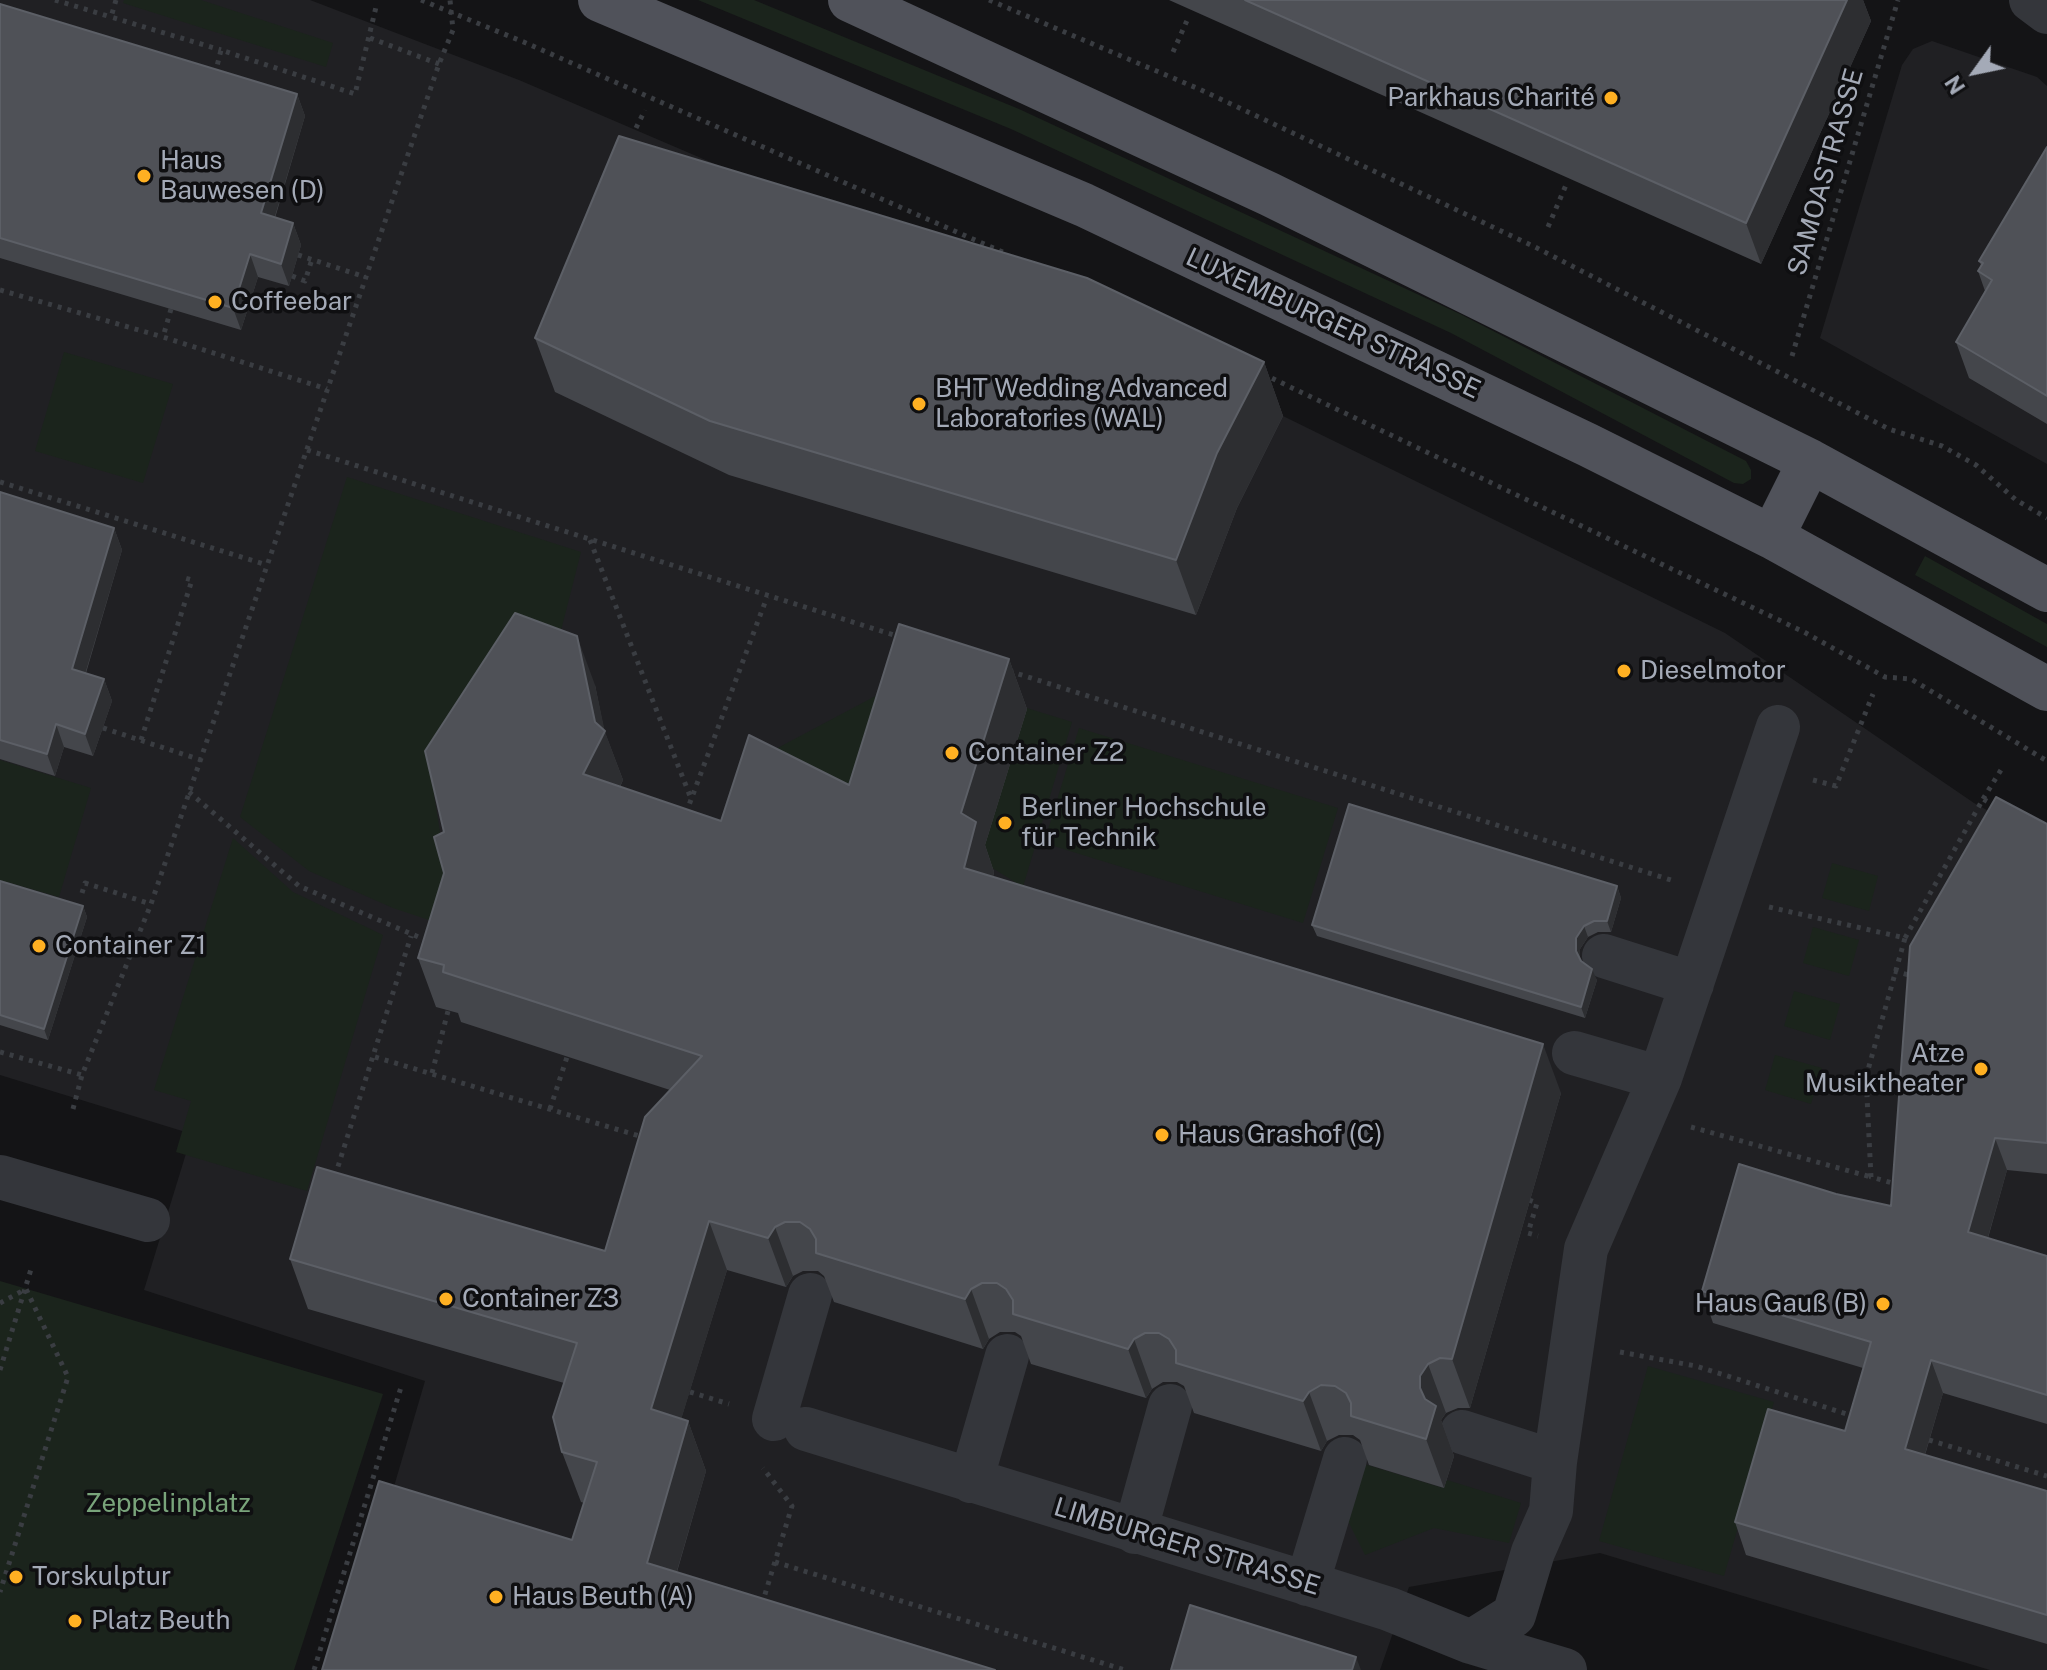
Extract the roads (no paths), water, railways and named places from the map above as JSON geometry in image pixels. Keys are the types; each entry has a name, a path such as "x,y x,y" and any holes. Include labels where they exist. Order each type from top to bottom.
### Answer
{"main road":[{"name":"LUXEMBURGER STRASSE","path":"600,0 1084,205 1574,438 1772,537 2047,689"},
{"path":"850,0 1269,194 1810,461 2047,590"},
{"path":"1772,537 1810,461"}],"street":[{"path":"2031,0 2047,12"},
{"path":"1466,1656 1514,1615 1533,1552 1551,1511 1555,1462 1586,1249 1651,1096 1772,746"},
{"path":"1604,956 1692,984"},
{"path":"1574,1053 1651,1096"},
{"path":"0,1177 148,1220"},
{"name":"LIMBURGER STRASSE","path":"796,1291 776,1419 1389,1609 1466,1656 1565,1670"},
{"path":"971,1481 1007,1356"},
{"path":"1135,1532 1170,1406"},
{"path":"1462,1432 1555,1462"},
{"path":"1307,1584 1345,1459"}],"place":[{"name":"Parkhaus Charité","path":"1611,98"},
{"name":"Haus Bauwesen (D)","path":"144,176"},
{"name":"Coffeebar","path":"215,302"},
{"name":"BHT Wedding Advanced Laboratories (WAL)","path":"919,404"},
{"name":"Dieselmotor","path":"1624,671"},
{"name":"Container Z2","path":"952,753"},
{"name":"Berliner Hochschule für Technik","path":"1005,823"},
{"name":"Container Z1","path":"39,946"},
{"name":"Atze Musiktheater","path":"1981,1069"},
{"name":"Haus Grashof (C)","path":"1162,1135"},
{"name":"Container Z3","path":"446,1299"},
{"name":"Haus Gauß (B)","path":"1883,1304"},
{"name":"Torskulptur","path":"16,1577"},
{"name":"Haus Beuth (A)","path":"496,1597"},
{"name":"Platz Beuth","path":"75,1621"}],"park label":[{"name":"Zeppelinplatz","path":"168,1504"}]}
